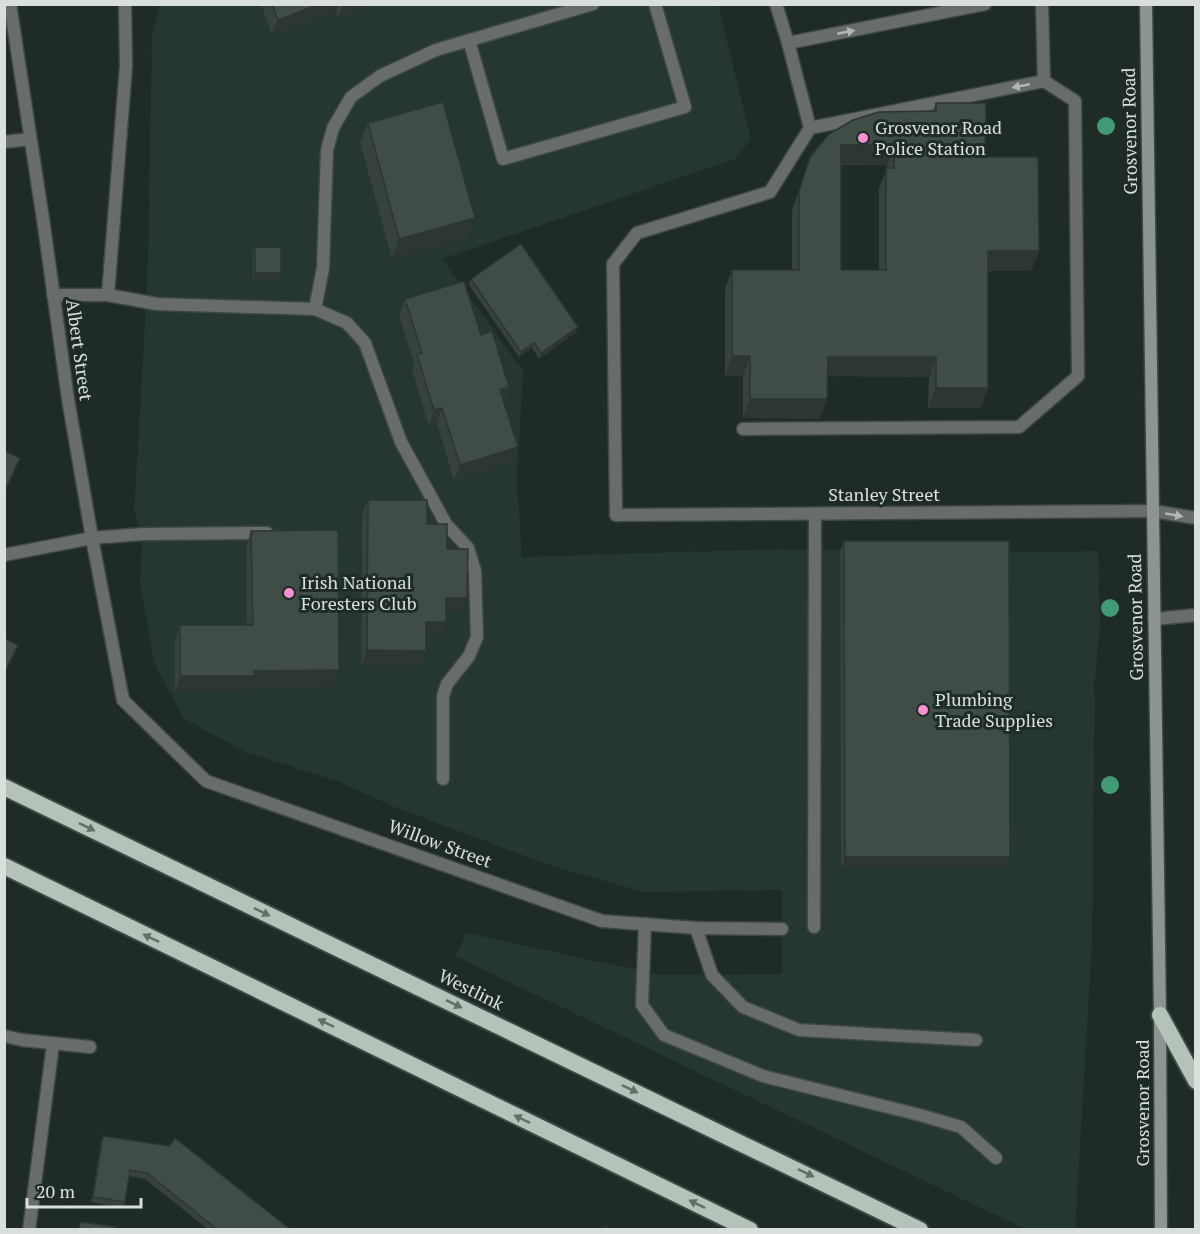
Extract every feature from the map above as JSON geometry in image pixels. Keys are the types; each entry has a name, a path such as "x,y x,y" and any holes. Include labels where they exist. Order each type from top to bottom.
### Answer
{"highway":[{"name":"Westlink","path":"4,787 920,1230"},
{"path":"4,866 750,1230"},
{"path":"1160,1015 1196,1081"}],"main road":[{"name":"Grosvenor Road","path":"1146,4 1161,1230"}],"street":[{"name":"Albert Street","path":"10,4 68,399 123,700"},
{"path":"108,295 126,66 125,4"},
{"path":"315,309 323,268 327,150 333,128 351,97 380,76 436,50 593,4"},
{"path":"469,40 503,159 685,107 655,4"},
{"path":"743,429 1019,427 1078,376 1075,101 1044,81 810,128 776,4"},
{"path":"788,43 985,4"},
{"path":"1042,4 1044,81"},
{"name":"Stanley Street","path":"810,128 770,192 637,233 613,264 616,515 1153,511 1196,518"},
{"path":"4,142 30,139"},
{"path":"53,295 108,295 157,304 315,309 347,323 365,343 401,442 446,524 468,548 475,571 477,637 469,656 447,684 443,696 442,779"},
{"path":"814,927 815,514"},
{"path":"4,555 92,538 143,534 283,533"},
{"path":"1154,619 1196,615"},
{"name":"Willow Street","path":"123,700 206,781 602,921 696,928 782,929"},
{"path":"645,924 642,1005 664,1035 763,1076 961,1127 996,1158"},
{"path":"696,928 712,975 743,1007 799,1030 976,1040"},
{"path":"4,1036 90,1047"},
{"path":"29,1230 53,1044"}],"shaded area":[{"path":"165,4 718,5 751,139 735,159 442,259 523,371 517,480 522,557 779,549 1098,551 1100,623 1094,690 1092,940 1075,1229 1025,1229 455,956 467,933 660,975 782,974 782,890 644,892 555,867 392,806 337,781 245,752 183,718 154,662 140,583 143,534 134,512 148,257 152,36 159,7"}],"building":[{"path":"272,4 320,4 278,20"},
{"path":"443,102 475,218 399,239 368,123"},
{"path":"936,103 986,103 985,157 1038,157 1039,251 988,251 988,388 936,388 936,357 828,357 827,399 750,399 750,356 732,356 732,270 799,270 799,191 810,157 829,134 853,120 879,112 936,111","holes":["841,145 894,145 894,168 886,168 886,270 841,270"]},
{"path":"521,244 578,327 541,353 534,343 521,352 471,279"},
{"path":"255,247 281,247 281,273 255,273"},
{"path":"464,281 481,335 492,331 509,387 500,390 518,447 460,465 442,408 434,410 417,355 422,353 405,299"},
{"path":"4,451 20,458 4,492"},
{"path":"368,500 427,500 427,524 447,524 447,549 468,549 467,598 446,598 446,622 426,622 426,651 367,650"},
{"name":"Irish National Foresters Club","path":"338,530 339,670 254,671 255,676 180,676 180,625 253,625 251,531"},
{"name":"Plumbing Trade Supplies","path":"844,541 1009,541 1010,857 845,857"},
{"path":"4,638 18,645 4,673"},
{"path":"103,1136 169,1146 175,1138 291,1230 218,1230 147,1173 130,1170 125,1202 93,1197"},
{"path":"80,1222 116,1227 116,1230 79,1230"}],"place":[{"name":"Grosvenor Road Police Station","path":"863,138"},
{"name":"Irish National Foresters Club","path":"289,593"},
{"name":"Plumbing Trade Supplies","path":"923,710"}]}
